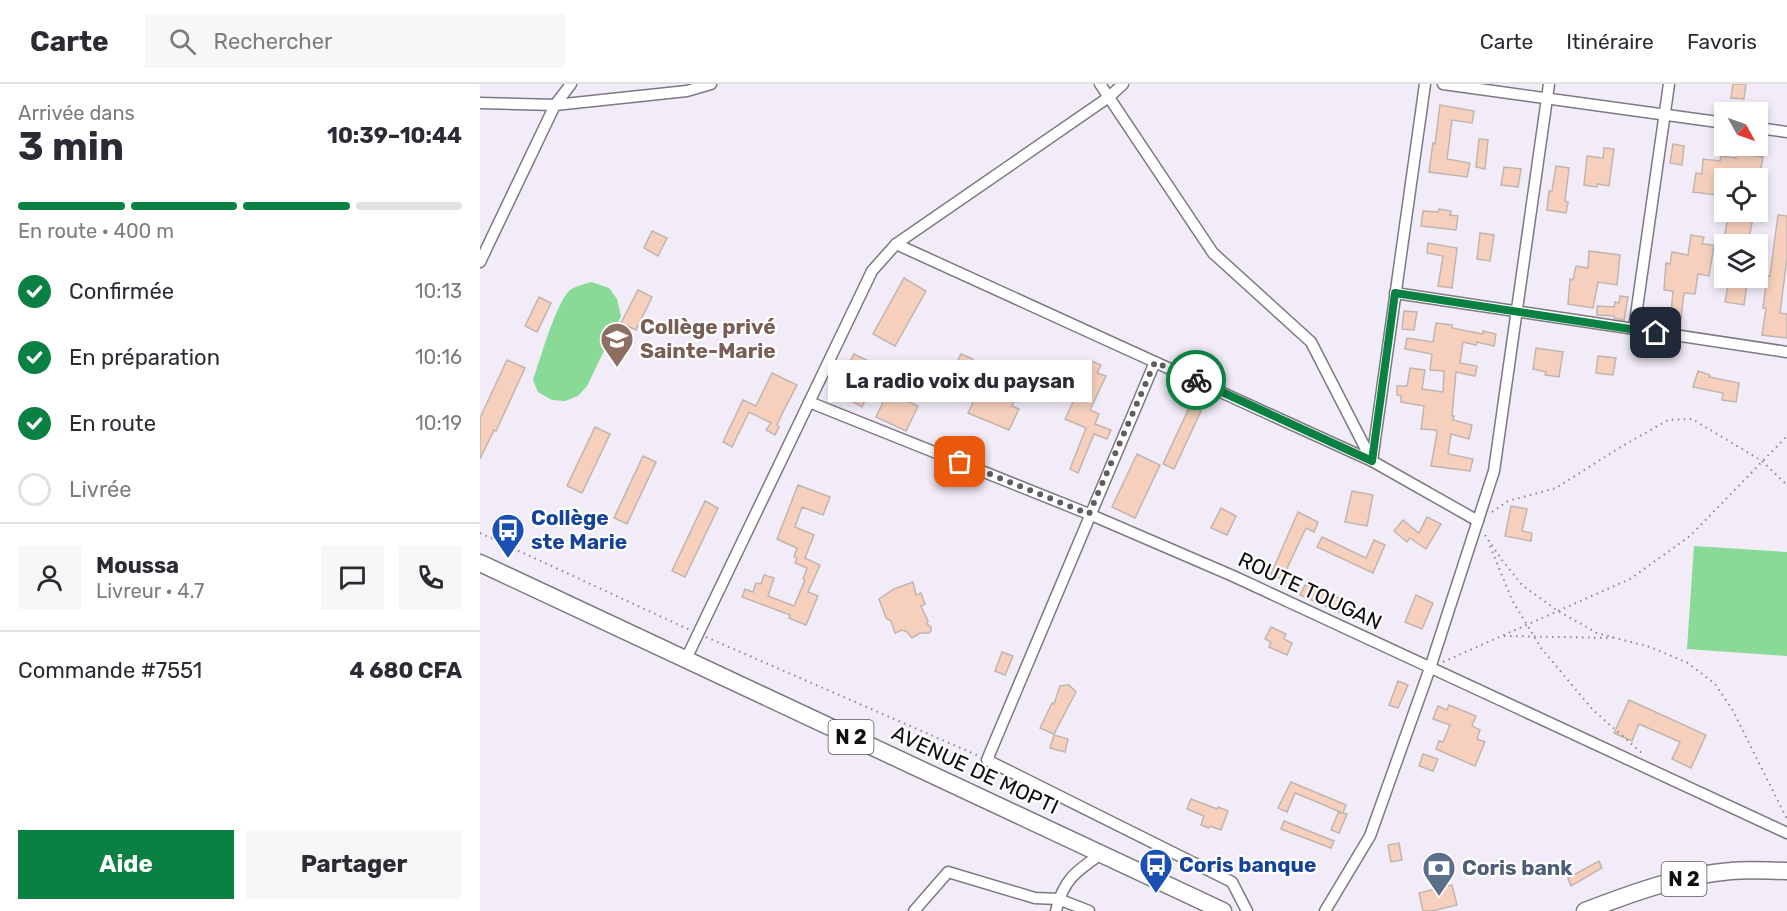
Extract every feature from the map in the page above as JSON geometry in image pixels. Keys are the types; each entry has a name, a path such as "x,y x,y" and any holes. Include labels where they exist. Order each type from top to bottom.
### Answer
{"main road":[{"name":"AVENUE DE MOPTI","path":"480,563 1222,911"},
{"name":"N 2","path":"1585,911 1635,892 1684,879 1732,871 1787,871"}],"street":[{"path":"480,262 555,105 572,84"},
{"path":"480,103 555,105 687,91 711,84"},
{"path":"1100,84 1213,253 1311,342 1372,461"},
{"path":"686,659 872,271 896,244 1108,97 1123,84"},
{"path":"1372,461 1425,84"},
{"path":"1443,84 1714,122"},
{"path":"1325,911 1370,836 1430,668 1494,471 1549,84"},
{"path":"1634,329 1669,84"},
{"path":"1768,129 1787,132"},
{"path":"896,244 1372,461 1478,520"},
{"path":"1395,293 1787,352"},
{"path":"1155,362 987,760 1232,882 1247,911"},
{"name":"ROUTE TOUGAN","path":"809,402 1089,514 1233,576 1787,833"},
{"path":"1056,911 1065,883 1075,872 1101,854"},
{"path":"914,911 948,872 1035,898 1059,899 1089,911"}],"path":[{"path":"1648,759 1593,710 1541,648 1512,600 1478,520 1508,501 1556,488 1668,420 1692,419 1762,461 1787,485"},
{"path":"1430,668 1630,579 1690,536 1787,436"},
{"path":"480,533 698,634 987,760"},
{"path":"1490,544 1522,585 1558,611 1597,633 1650,648 1688,663 1715,684 1732,709 1787,819"},
{"path":"1502,636 1618,639"}],"green space":[{"path":"592,282 609,288 617,299 621,316 587,386 578,396 565,401 552,400 538,392 533,380 544,346 564,297 574,288"},
{"path":"1694,546 1787,552 1787,656 1687,649"}],"building":[{"path":"1733,84 1746,84 1744,99 1731,98"},
{"path":"1440,105 1474,111 1472,123 1452,120 1447,159 1470,163 1467,177 1429,172"},
{"path":"1479,139 1488,140 1485,169 1476,167"},
{"path":"1673,144 1684,146 1682,165 1670,163"},
{"path":"1604,148 1614,149 1609,186 1584,185 1587,156 1603,158"},
{"path":"1721,156 1736,158 1736,156 1763,157 1761,168 1714,168 1714,195 1693,192 1696,173 1702,174 1703,159 1720,161"},
{"path":"1556,166 1569,168 1566,213 1547,210 1549,191 1552,191"},
{"path":"1504,167 1521,169 1518,187 1501,185"},
{"path":"1439,209 1451,211 1450,215 1458,216 1456,230 1421,226 1423,211 1438,212"},
{"path":"1778,215 1787,216 1787,258 1780,313 1787,314 1787,338 1762,335 1766,308 1763,308 1766,288 1768,288 1768,276 1770,276"},
{"path":"1727,222 1752,222 1750,234 1725,234"},
{"path":"652,231 667,238 658,256 644,248"},
{"path":"1480,233 1494,235 1490,261 1477,259"},
{"path":"1691,235 1704,237 1702,244 1714,245 1709,276 1698,274 1695,294 1684,293 1680,326 1670,325 1673,291 1664,290 1666,263 1670,264 1672,252 1688,255"},
{"path":"1428,243 1457,248 1452,288 1438,286 1443,256 1427,253"},
{"path":"1589,251 1620,255 1617,285 1598,282 1593,308 1568,304 1570,279 1573,280 1576,266 1588,268"},
{"path":"904,278 926,291 895,346 873,334"},
{"path":"1728,288 1746,288 1744,305 1725,302"},
{"path":"638,290 652,297 636,330 621,323"},
{"path":"1620,296 1628,297 1624,320 1614,318 1614,316 1597,315 1597,306 1614,307 1615,302 1619,303"},
{"path":"539,297 551,303 537,332 525,326"},
{"path":"1404,311 1417,312 1414,330 1402,329"},
{"path":"1436,323 1483,334 1483,331 1496,334 1494,346 1463,342 1460,363 1477,366 1475,376 1456,372 1453,420 1472,425 1469,439 1451,434 1448,454 1473,459 1470,471 1431,466 1436,430 1421,429 1424,406 1401,402 1401,396 1397,395 1397,386 1407,386 1410,368 1425,370 1422,389 1443,392 1444,371 1430,370 1432,354 1405,349 1407,338 1433,342"},
{"path":"1536,348 1563,352 1559,377 1545,375 1546,372 1533,369"},
{"path":"854,354 881,367 862,407 843,396 851,382 842,377"},
{"path":"961,354 973,359 967,373 955,367"},
{"path":"1598,356 1616,358 1613,375 1596,373"},
{"path":"507,360 525,368 496,431 494,430 480,459 480,418"},
{"path":"1092,361 1101,365 1097,373 1106,376 1090,410 1099,414 1095,424 1111,430 1107,439 1094,434 1078,473 1070,469 1086,428 1065,419"},
{"path":"1698,371 1710,375 1709,377 1739,383 1736,402 1722,400 1723,393 1693,387"},
{"path":"772,373 797,385 777,425 779,427 775,435 766,430 771,423 749,412 732,447 723,442 743,400 756,406"},
{"path":"983,381 1000,389 998,392 1014,400 1012,406 1019,409 1009,430 968,413"},
{"path":"888,392 918,406 906,431 876,417"},
{"path":"1190,406 1201,411 1174,469 1163,464"},
{"path":"595,427 610,434 582,493 567,486"},
{"path":"1137,454 1160,465 1135,518 1112,507"},
{"path":"643,456 656,462 627,524 614,518"},
{"path":"798,485 830,497 823,515 802,507 795,527 814,535 805,558 820,565 808,592 818,596 806,625 789,618 790,615 742,597 745,589 753,592 756,583 761,584 764,575 774,578 768,596 794,606 805,580 803,579 807,568 795,563 797,548 777,539"},
{"path":"1352,491 1373,495 1367,526 1345,522"},
{"path":"705,501 718,508 685,577 672,571"},
{"path":"1511,506 1527,509 1522,531 1532,533 1531,541 1505,536"},
{"path":"1221,508 1236,516 1227,535 1211,528"},
{"path":"1298,512 1318,522 1314,532 1306,528 1282,579 1271,574"},
{"path":"1427,517 1441,524 1426,549 1410,538 1407,542 1394,531 1403,520 1419,533"},
{"path":"1322,537 1366,558 1374,540 1385,545 1373,573 1317,547"},
{"path":"913,582 916,595 921,593 925,604 921,606 931,631 920,633 912,638 902,630 895,633 879,599 894,589"},
{"path":"1305,585 1347,601 1341,613 1300,595"},
{"path":"1416,595 1433,603 1422,629 1405,622"},
{"path":"1271,627 1286,634 1284,639 1292,643 1287,655 1269,647 1271,642 1265,639"},
{"path":"1002,652 1013,656 1005,675 995,671"},
{"path":"1398,681 1408,685 1398,708 1389,705"},
{"path":"1069,685 1076,692 1054,734 1040,728 1052,703 1054,704 1060,686"},
{"path":"1629,700 1706,735 1691,768 1672,759 1680,742 1639,724 1632,741 1614,733"},
{"path":"1449,705 1476,716 1472,726 1480,730 1477,739 1485,742 1475,766 1436,749 1439,741 1443,742 1450,725 1433,719 1438,706 1447,710"},
{"path":"1054,735 1068,739 1065,752 1050,748"},
{"path":"1423,754 1438,759 1433,771 1419,766"},
{"path":"1291,782 1346,805 1343,813 1347,814 1339,833 1331,830 1338,813 1342,813 1322,804 1295,793 1287,812 1278,808"},
{"path":"1191,799 1228,811 1221,830 1201,825 1204,816 1187,809"},
{"path":"1284,821 1334,841 1331,848 1281,829"},
{"path":"1399,843 1402,860 1391,862 1388,845"},
{"path":"1599,861 1602,868 1571,886 1568,878"},
{"path":"1452,885 1457,905 1423,911 1419,893"}],"way so far":[{"path":"960,462 1089,514 1155,362 1196,380"}],"place":[{"name":"Collège privé Sainte-Marie","path":"617,368"},
{"name":"La radio voix du paysan","path":"960,462"},
{"name":"Collège ste Marie","path":"508,559"},
{"name":"Coris banque","path":"1156,894"},
{"name":"Coris bank","path":"1439,897"}],"route":[{"path":"1196,380 1372,461 1395,293 1656,333"}]}
